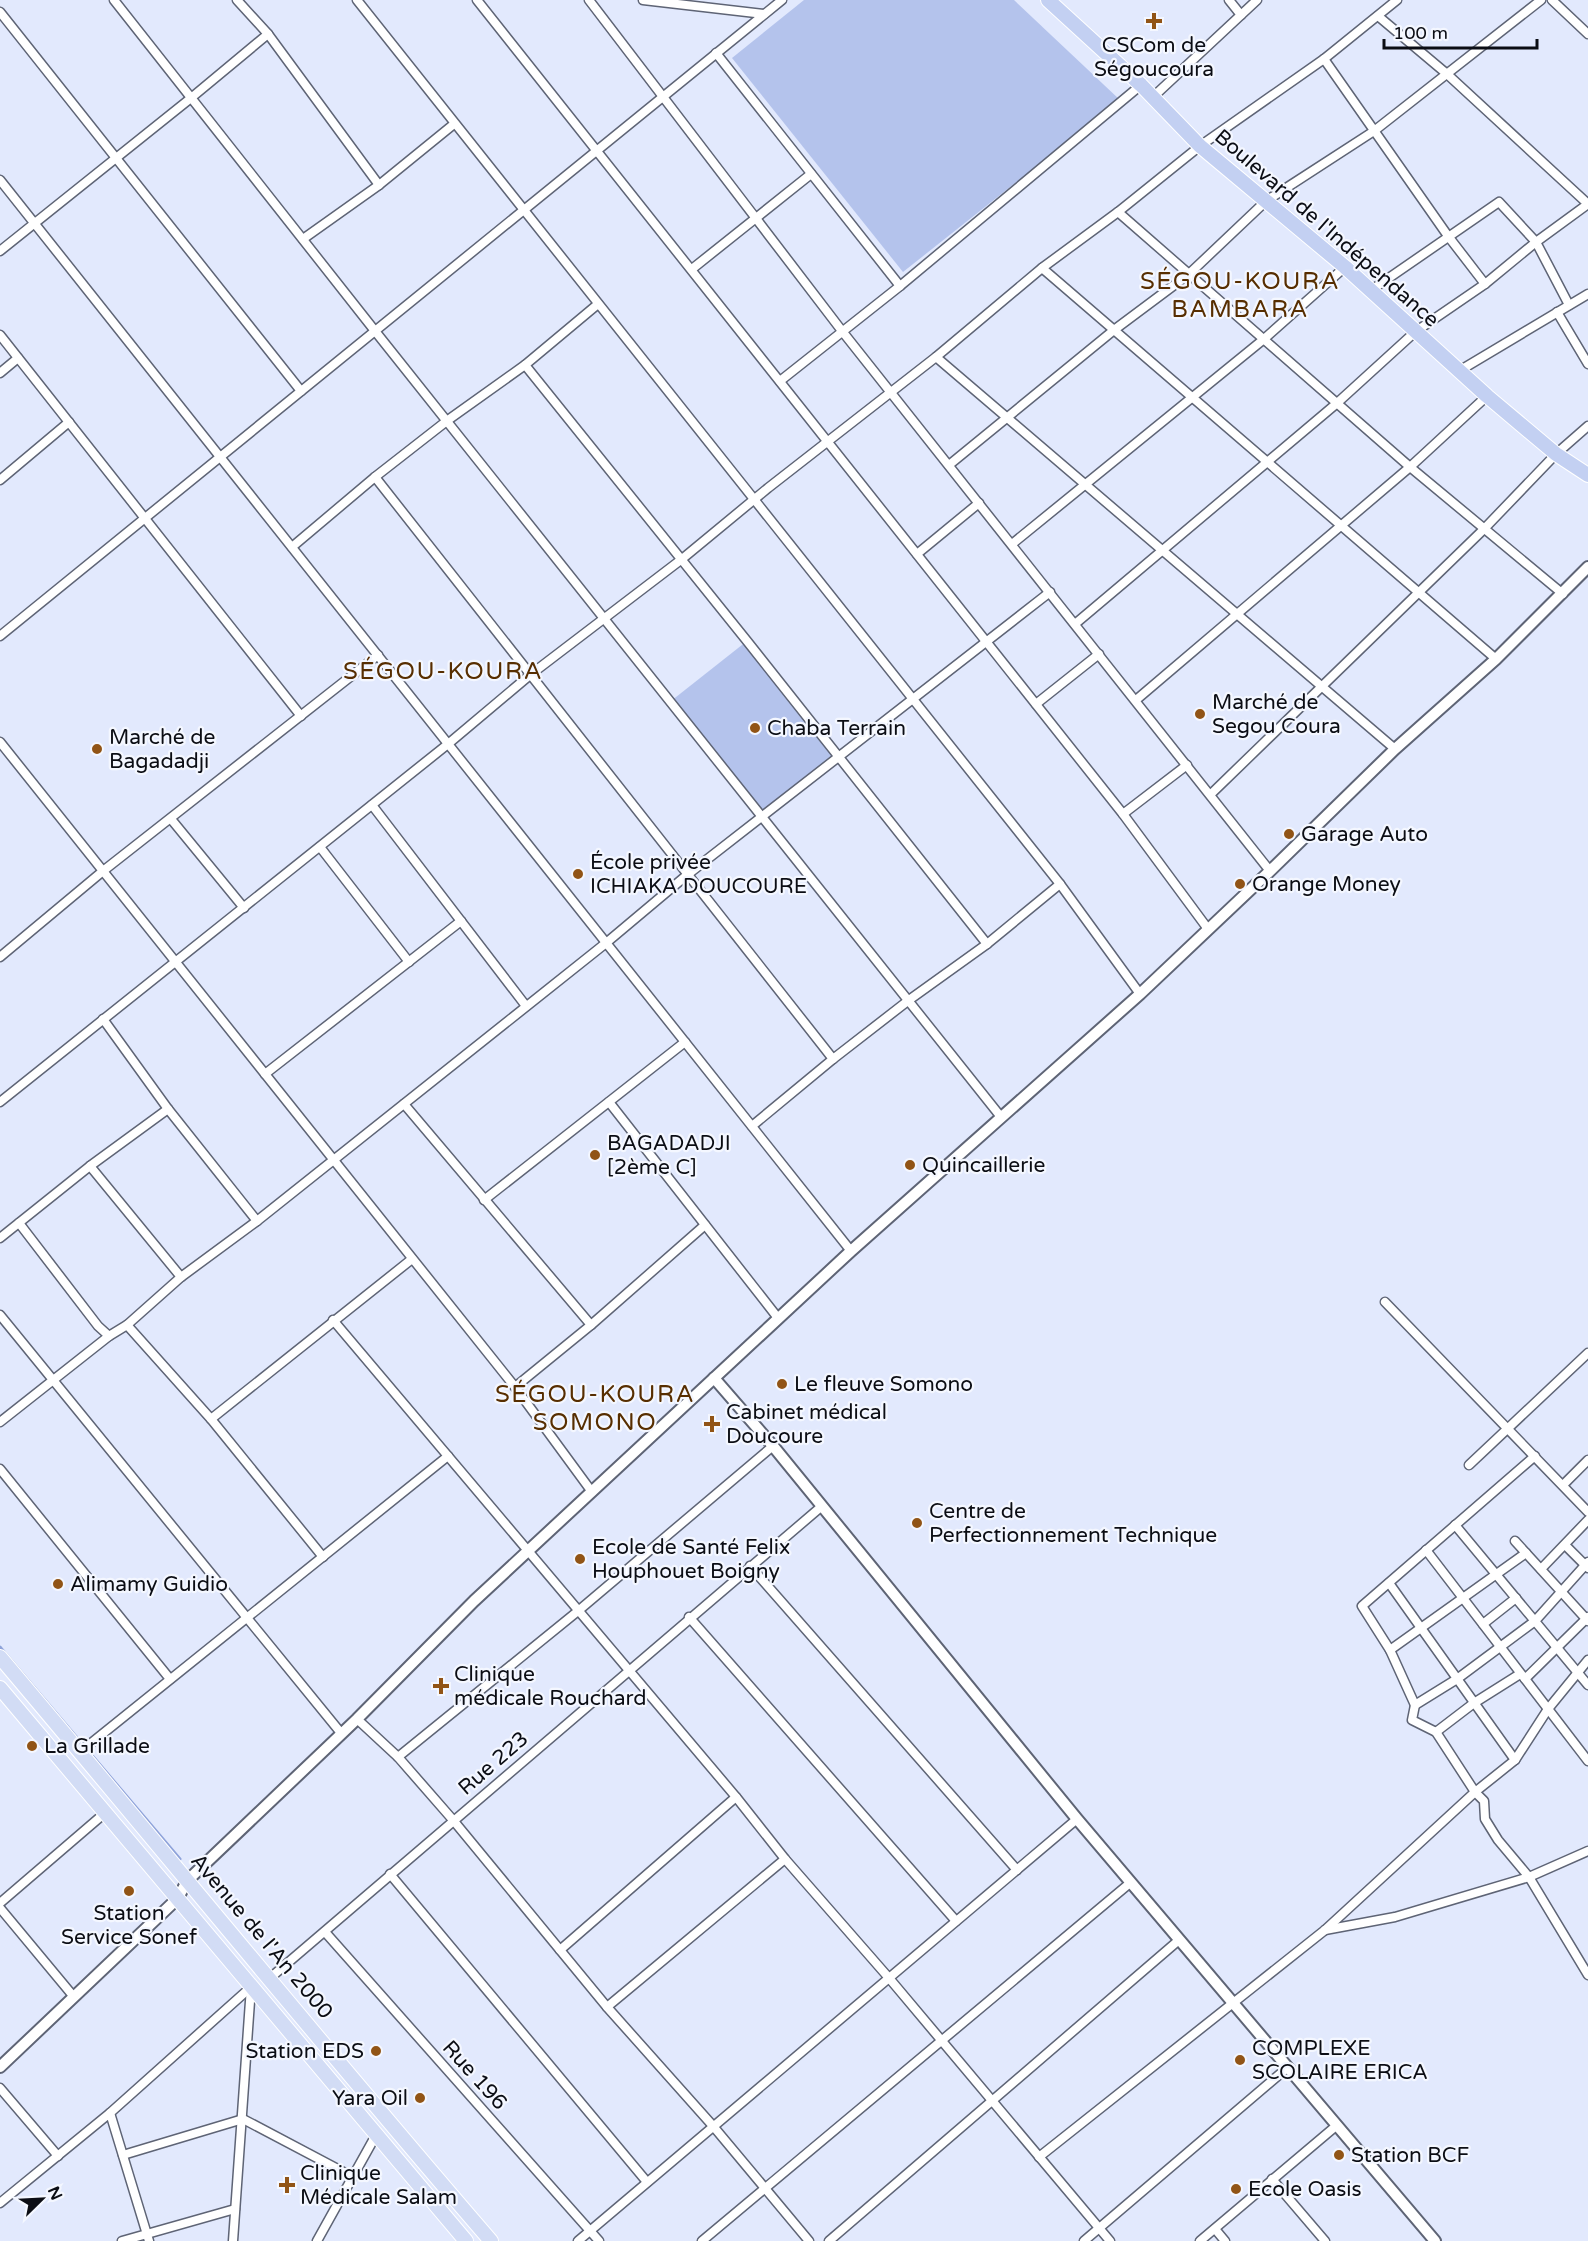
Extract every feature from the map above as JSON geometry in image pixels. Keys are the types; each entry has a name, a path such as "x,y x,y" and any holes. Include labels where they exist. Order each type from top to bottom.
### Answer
{"highway":[{"name":"Boulevard de l'Indépendance","path":"1048,0 1141,85 1200,146 1345,267 1487,396 1556,454 1588,475"}],"main road":[{"name":"Avenue de l'An 2000","path":"0,1657 395,2130 491,2241"},
{"name":"Avenue de l'An 2000","path":"0,1688 466,2241"}],"street":[{"path":"114,0 1001,1117"},
{"path":"237,0 268,34 379,184"},
{"path":"357,0 1060,884 1140,994"},
{"path":"477,0 1123,814 1208,929"},
{"path":"589,0 842,331 1270,871"},
{"path":"644,0 764,14"},
{"path":"0,636 782,0"},
{"path":"1229,0 1241,15"},
{"path":"1153,97 1257,0"},
{"path":"0,1102 448,744 530,675 682,560 754,500 936,357 1042,268 1118,212 1200,146 1324,59 1397,0"},
{"path":"949,465 1114,330 1189,274 1266,201 1374,131 1541,0"},
{"path":"1552,0 1588,34"},
{"path":"0,12 300,391"},
{"path":"1075,624 1336,404 1415,332 1485,284 1536,242 1588,204 1447,74 1378,16"},
{"path":"0,251 268,34"},
{"path":"716,53 900,286"},
{"path":"1324,59 1448,236 1485,284"},
{"path":"780,381 900,286 1141,85"},
{"path":"303,239 379,184 454,124"},
{"path":"692,269 811,174"},
{"path":"0,180 851,1251"},
{"path":"1370,291 1499,202 1536,242 1569,305"},
{"path":"1118,212 1336,404 1483,530 1563,594"},
{"path":"1012,544 1264,339 1345,267"},
{"path":"1042,268 1496,659"},
{"path":"1459,371 1588,294"},
{"path":"292,547 375,477 525,364 598,304"},
{"path":"1557,312 1588,364"},
{"path":"0,335 301,717"},
{"path":"936,357 1395,748"},
{"path":"0,373 18,358"},
{"path":"525,364 987,944"},
{"path":"1136,700 1410,467 1487,396"},
{"path":"0,480 69,422"},
{"path":"1211,794 1483,530 1556,454 1588,426"},
{"path":"375,477 833,1059"},
{"path":"917,554 979,503"},
{"path":"0,2067 177,1899 188,1880 357,1719 474,1602 851,1251 1140,994 1395,748 1496,659 1588,567"},
{"path":"0,1422 109,1336 127,1325 181,1277 257,1221 606,943 687,875 1050,592"},
{"path":"1036,704 1099,654"},
{"path":"0,957 103,872 378,655"},
{"path":"0,742 515,1387 592,1492"},
{"path":"1123,814 1187,765"},
{"path":"372,805 526,1006"},
{"path":"171,819 244,908"},
{"path":"320,847 410,962"},
{"path":"752,1126 833,1059 909,1000 987,944 1060,884"},
{"path":"265,1074 461,921"},
{"path":"103,1020 168,1109 257,1221"},
{"path":"484,1200 685,1042"},
{"path":"609,1102 778,1318"},
{"path":"404,1104 591,1325"},
{"path":"0,1238 90,1166 168,1109"},
{"path":"90,1166 181,1277"},
{"path":"18,1223 98,1326 109,1336"},
{"path":"515,1387 591,1325 705,1225"},
{"path":"211,1419 412,1259"},
{"path":"1385,1302 1588,1512"},
{"path":"0,1315 341,1733"},
{"path":"333,1320 736,1797 785,1859 889,1978 1110,2241"},
{"path":"127,1325 211,1419 323,1557"},
{"path":"1469,1465 1586,1358"},
{"path":"714,1378 773,1446 1130,1883 1435,2241"},
{"path":"398,1757 578,1611 773,1446"},
{"path":"80,1752 448,1456"},
{"path":"1535,1456 1362,1606 1390,1650 1415,1706 1412,1720 1436,1732 1475,1792 1484,1801 1485,1819 1498,1840 1529,1877 1588,1976"},
{"path":"1563,1485 1588,1460"},
{"path":"0,1469 170,1679"},
{"name":"Rue 223","path":"270,1978 689,1617 822,1506"},
{"path":"1541,1569 1588,1520"},
{"path":"1455,1526 1588,1685"},
{"path":"1436,1732 1474,1703 1522,1677 1587,1619 1515,1541"},
{"path":"1415,1706 1457,1679 1535,1621 1587,1565 1565,1545"},
{"path":"1426,1550 1588,1761"},
{"path":"1390,1650 1526,1553"},
{"path":"750,1566 1017,1870"},
{"path":"1389,1583 1515,1760"},
{"path":"1483,1624 1516,1598"},
{"path":"689,1617 956,1921"},
{"path":"1040,2157 1324,1930 1475,1792 1515,1760 1548,1709 1588,1660"},
{"path":"357,1719 398,1757 453,1820 607,2007 713,2126 809,2241"},
{"path":"560,1950 736,1797"},
{"path":"0,1903 106,1812"},
{"path":"578,2241 1077,1819"},
{"path":"1324,1930 1395,1917 1529,1877 1588,1851"},
{"path":"607,2007 785,1859"},
{"path":"390,1874 647,2182"},
{"path":"702,2241 1130,1883"},
{"path":"0,1908 74,1997"},
{"name":"Rue 196","path":"325,1932 599,2241"},
{"path":"830,2241 1179,1940"},
{"path":"0,2203 110,2113 250,1987"},
{"path":"233,2241 243,2119 250,1987"},
{"path":"1084,2241 1287,2068"},
{"path":"0,2088 58,2156"},
{"path":"110,2113 148,2238"},
{"path":"123,2155 243,2119 353,2177"},
{"path":"1200,2241 1336,2126"},
{"path":"317,2241 376,2135"},
{"path":"1272,2179 1324,2241"},
{"path":"122,2241 148,2238 235,2209"},
{"path":"1215,2229 1225,2241"}],"shaded area":[{"path":"804,0 1014,0 1120,100 903,272 732,58"},
{"name":"Chaba Terrain","path":"747,641 839,756 763,816 671,701"}],"waterway":[{"path":"0,1647 180,1859"}],"place":[{"name":"CSCom de Ségoucoura","path":"1154,21"},
{"name":"Marché de Segou Coura","path":"1200,714"},
{"name":"Chaba Terrain","path":"755,728"},
{"name":"Marché de Bagadadji","path":"97,749"},
{"name":"Garage Auto","path":"1289,834"},
{"name":"École privée ICHIAKA DOUCOURE","path":"578,874"},
{"name":"Orange Money","path":"1240,884"},
{"name":"BAGADADJI [2ème C]","path":"595,1155"},
{"name":"Quincaillerie","path":"910,1165"},
{"name":"Le fleuve Somono","path":"782,1384"},
{"name":"Cabinet médical Doucoure","path":"712,1424"},
{"name":"Centre de Perfectionnement Technique","path":"917,1523"},
{"name":"Ecole de Santé Felix Houphouet Boigny","path":"580,1559"},
{"name":"Alimamy Guidio","path":"58,1584"},
{"name":"Clinique médicale Rouchard","path":"441,1686"},
{"name":"La Grillade","path":"32,1746"},
{"name":"Station Service Sonef","path":"129,1891"},
{"name":"Station EDS","path":"376,2051"},
{"name":"COMPLEXE SCOLAIRE ERICA","path":"1240,2060"},
{"name":"Yara Oil","path":"420,2098"},
{"name":"Station BCF","path":"1339,2155"},
{"name":"Clinique Médicale Salam","path":"287,2185"},
{"name":"Ecole Oasis","path":"1236,2189"}],"district":[{"name":"SÉGOU-KOURA BAMBARA","path":"1240,295"},
{"name":"SÉGOU-KOURA","path":"443,671"},
{"name":"SÉGOU-KOURA SOMONO","path":"595,1408"}]}
